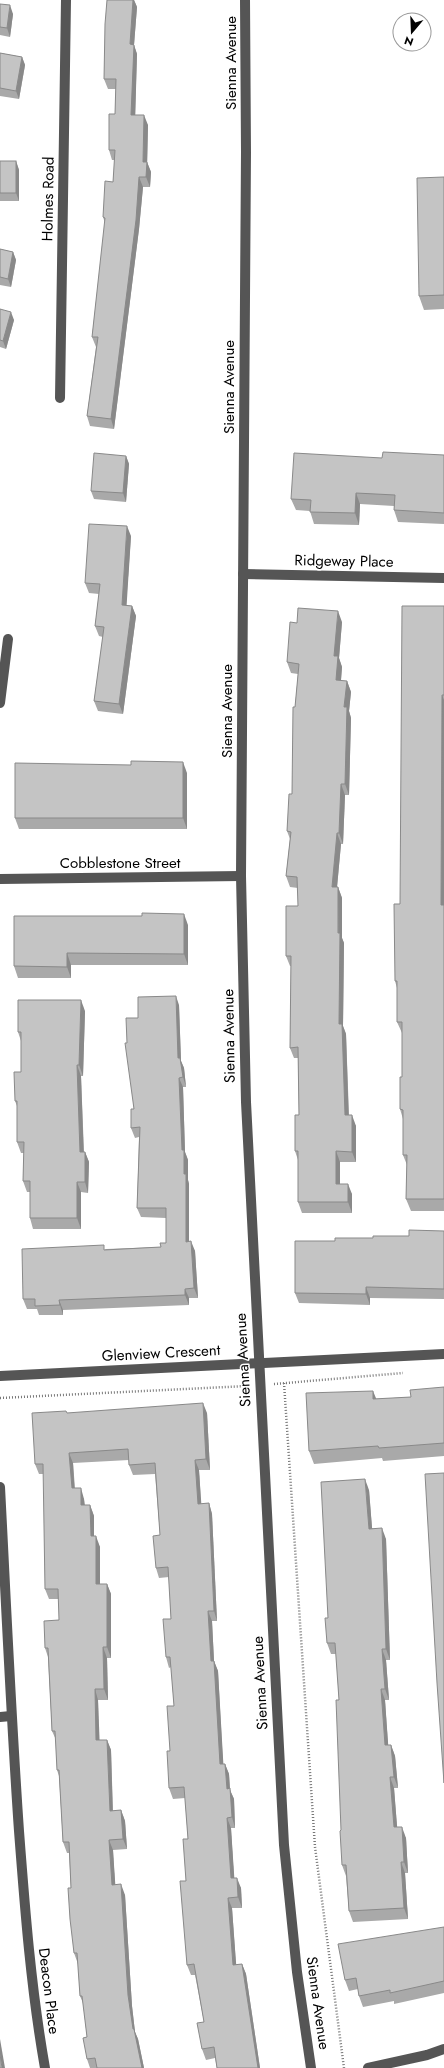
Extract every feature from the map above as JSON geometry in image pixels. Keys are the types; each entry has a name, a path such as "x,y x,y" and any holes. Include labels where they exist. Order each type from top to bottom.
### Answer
{"street":[{"name":"Holmes Road","path":"60,398 66,0"},
{"name":"Sienna Avenue","path":"245,0 243,574 240,876 246,1102 259,1385 284,1845 298,1972 312,2068"},
{"name":"Ridgeway Place","path":"243,574 444,578"},
{"path":"0,704 8,639"},
{"name":"Cobblestone Street","path":"0,879 240,876"},
{"name":"Glenview Crescent","path":"0,1376 444,1354"},
{"name":"Deacon Place","path":"0,1487 11,1716 25,1910 32,1983 45,2068"},
{"path":"0,1717 11,1716"},
{"path":"368,2068 427,2055 444,2049"}],"path":[{"path":"0,1398 259,1385 406,1372"},
{"path":"284,1383 315,1846 344,2068"}],"building":[{"path":"107,0 133,0 130,44 134,45 131,115 144,115 143,162 147,162 146,177 139,177 136,220 111,419 87,416 98,337 92,337 105,218 103,217 105,181 113,182 115,150 109,150 109,114 115,114 116,79 104,79"},
{"path":"0,4 10,5 7,28 0,27"},
{"path":"0,53 22,57 16,91 0,88"},
{"path":"0,161 16,161 16,193 0,193"},
{"path":"444,177 444,295 419,296 417,178"},
{"path":"0,249 13,252 8,279 0,277"},
{"path":"0,309 11,312 3,341 0,340"},
{"path":"383,452 444,455 444,513 394,510 395,495 356,493 355,513 310,512 311,500 291,499 294,453 382,458"},
{"path":"94,453 126,456 123,493 91,491"},
{"path":"89,524 127,526 122,605 132,606 119,704 94,701 104,627 95,626 100,584 85,583"},
{"path":"402,606 444,606 441,905 444,905 444,1199 406,1199 407,1155 403,1155 403,1110 400,1109 400,1077 402,1077 402,1022 397,1022 394,904 400,904"},
{"path":"298,608 338,611 334,656 338,656 336,680 347,681 344,707 347,707 345,784 341,784 339,833 337,833 332,887 338,887 338,933 340,933 339,1024 342,1024 345,1115 352,1115 352,1152 336,1151 336,1184 348,1184 348,1202 298,1202 298,1151 295,1151 295,1115 299,1115 298,1047 290,1048 291,956 286,956 286,906 298,906 297,877 286,876 291,832 287,831 289,794 292,794 293,707 295,707 299,664 287,662 290,622 297,623"},
{"path":"131,761 183,762 183,818 15,818 15,763 131,765"},
{"path":"142,913 184,914 184,954 67,953 67,967 14,966 14,916 142,916"},
{"path":"176,996 178,1058 180,1058 183,1077 179,1078 182,1150 184,1150 184,1174 186,1174 186,1242 191,1241 194,1288 185,1289 185,1295 59,1300 60,1305 35,1306 35,1299 23,1299 22,1249 104,1245 104,1250 161,1247 160,1243 166,1243 166,1208 137,1208 140,1127 131,1128 131,1109 134,1109 125,1043 127,1043 126,1018 138,1018 138,997"},
{"path":"18,1000 81,1000 79,1065 77,1065 80,1152 85,1152 85,1182 77,1182 77,1218 30,1218 30,1181 23,1181 24,1142 17,1142 17,1101 15,1101 14,1072 21,1072 21,1032 18,1032"},
{"path":"409,1230 444,1231 444,1289 366,1287 366,1294 295,1293 295,1241 335,1241 335,1238 409,1236"},
{"path":"444,1387 444,1443 309,1451 306,1393 373,1391 373,1399 411,1397 410,1390"},
{"path":"203,1403 206,1459 195,1460 198,1504 209,1503 214,1611 208,1611 211,1661 214,1661 220,1764 225,1764 227,1789 230,1788 232,1817 227,1818 231,1878 237,1878 238,1897 228,1898 233,1965 242,1964 258,2068 217,2068 214,2047 202,2049 197,2023 204,2022 194,1964 187,1965 180,1881 186,1881 183,1839 188,1839 184,1787 169,1788 167,1751 170,1751 167,1706 174,1706 170,1657 166,1657 163,1619 171,1619 168,1567 156,1568 153,1536 160,1535 155,1463 129,1465 128,1449 69,1453 72,1488 81,1488 81,1505 90,1505 91,1536 96,1536 96,1584 107,1584 107,1647 103,1647 104,1689 95,1689 96,1740 107,1740 110,1811 121,1810 123,1839 109,1840 112,1885 121,1884 128,1995 133,2029 142,2068 97,2068 95,2058 87,2059 83,2038 87,2037 82,1996 80,1996 77,1953 74,1953 70,1919 68,1888 71,1888 69,1842 63,1842 59,1770 57,1770 55,1731 52,1731 48,1648 45,1648 44,1621 59,1620 58,1589 45,1589 43,1464 35,1464 32,1413 66,1411 67,1413"},
{"path":"444,1473 444,1783 425,1474"},
{"path":"365,1479 369,1529 382,1528 386,1649 382,1649 385,1689 381,1689 385,1745 391,1745 394,1777 390,1777 394,1827 402,1827 404,1862 401,1862 404,1908 349,1911 346,1865 342,1865 340,1831 336,1700 339,1700 335,1643 327,1643 325,1618 328,1618 321,1482"},
{"path":"444,1927 444,1981 390,1993 390,1990 359,1996 356,1978 345,1980 338,1944"},
{"path":"0,2054 2,2068 0,2068"}]}
